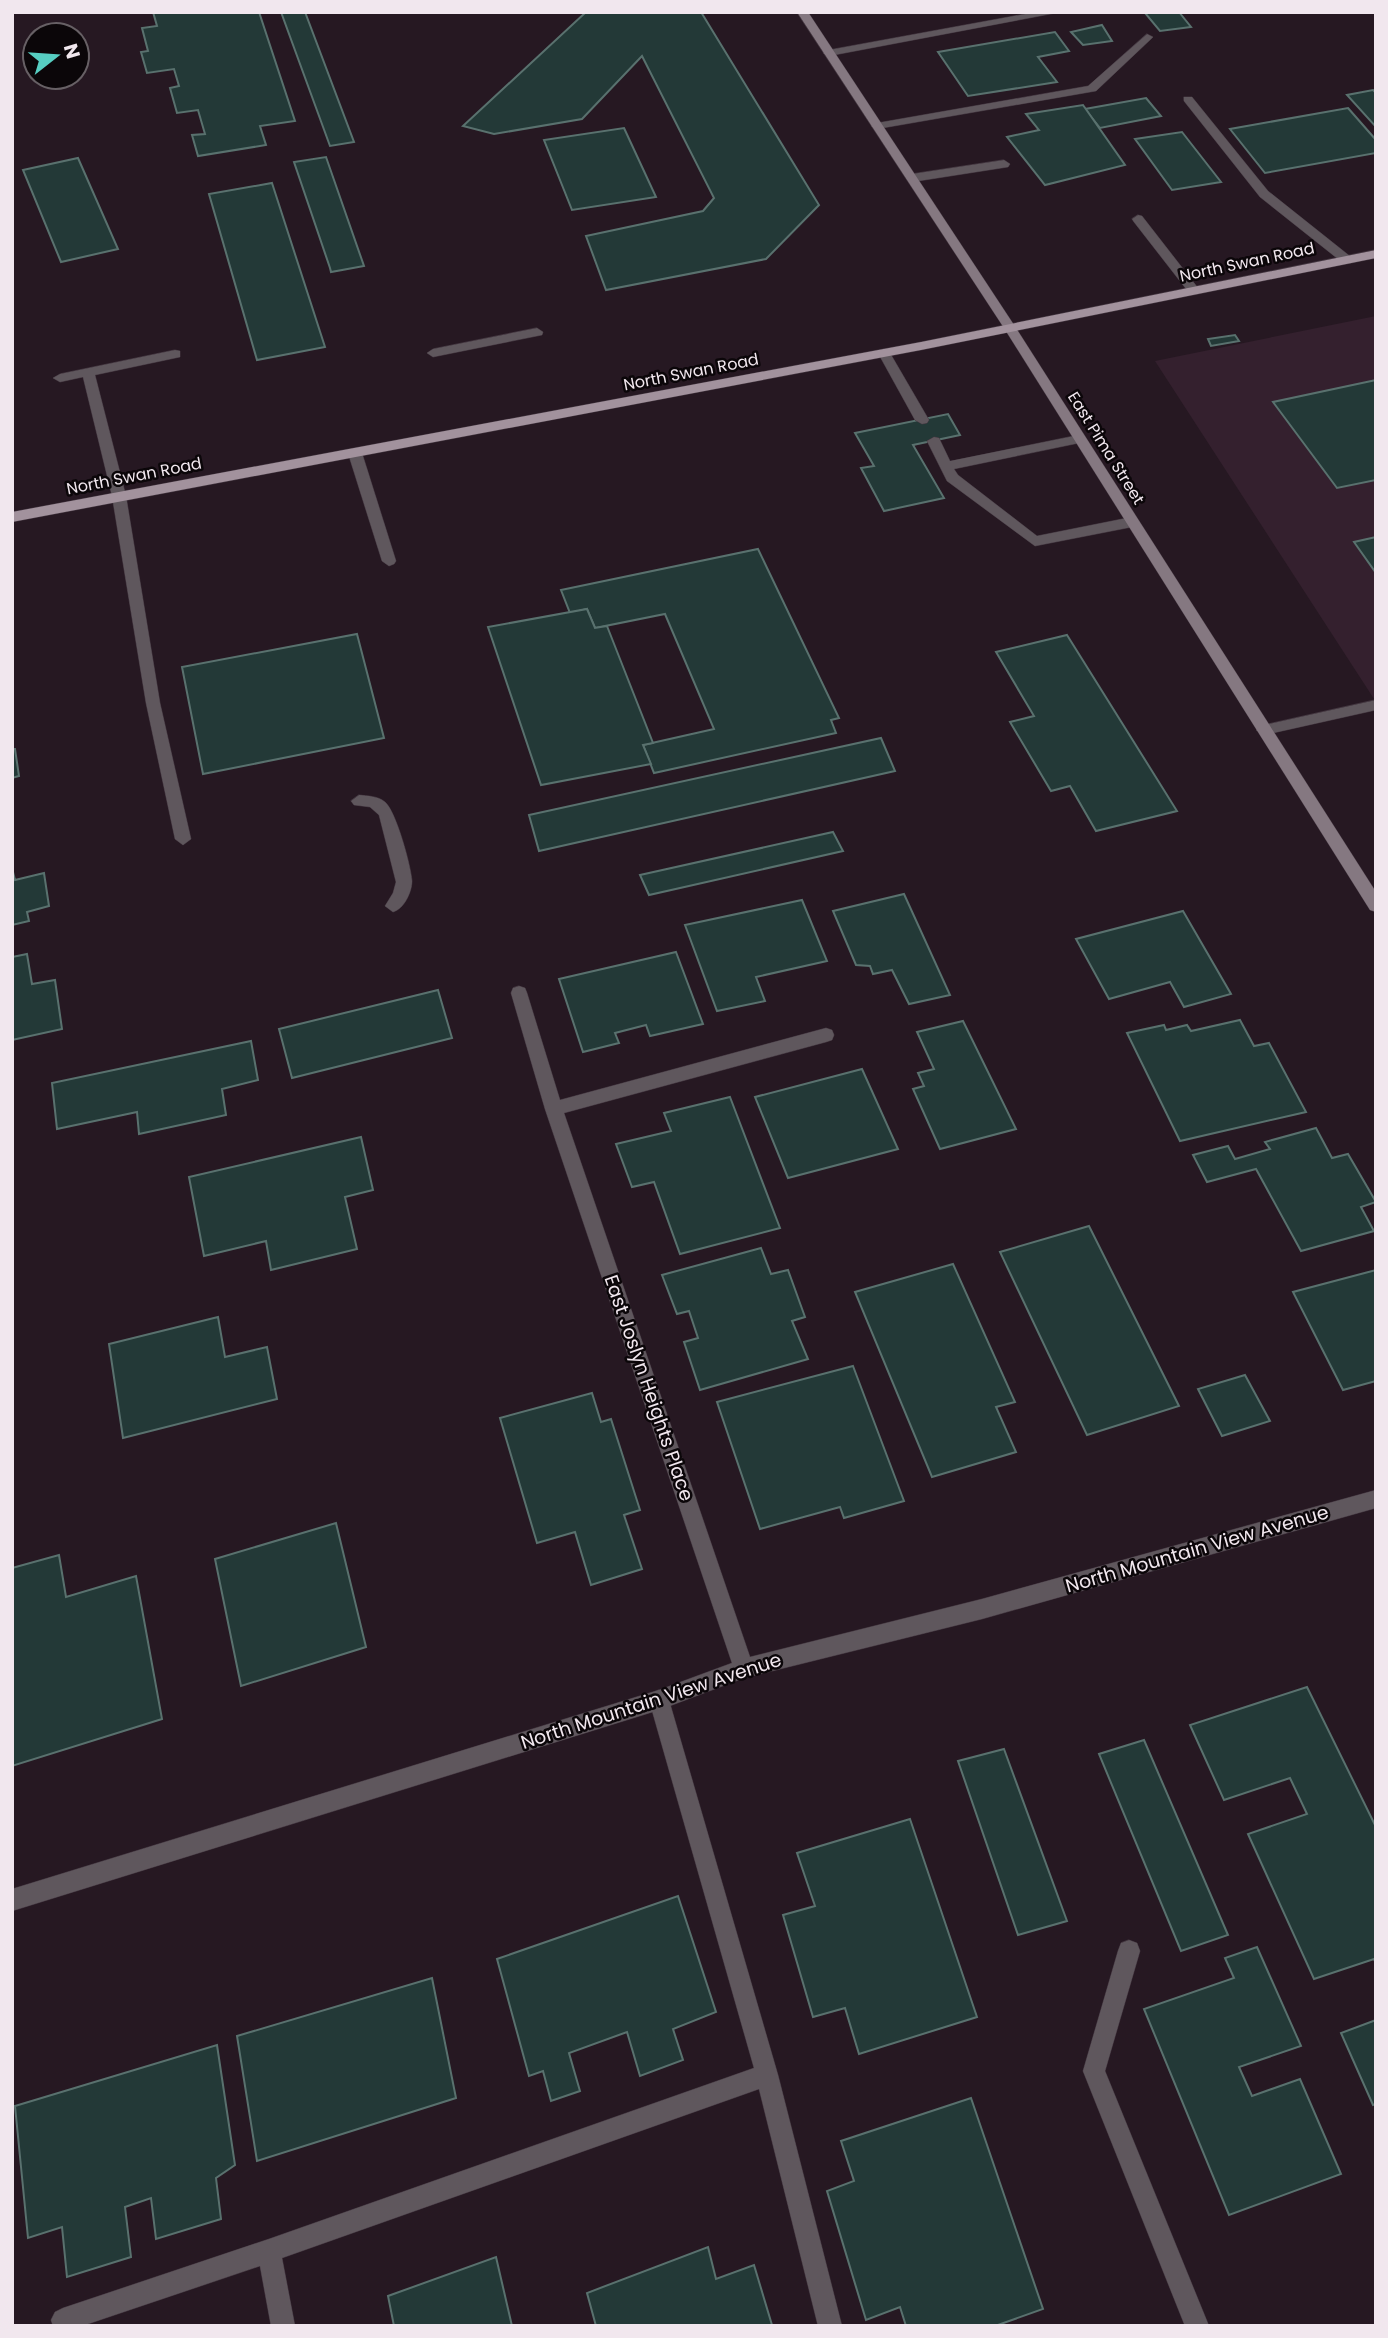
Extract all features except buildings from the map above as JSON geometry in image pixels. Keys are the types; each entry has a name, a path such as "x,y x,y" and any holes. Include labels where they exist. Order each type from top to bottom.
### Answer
{"main road":[{"name":"North Swan Road","path":"12,517 884,353 1376,254"}],"street":[{"name":"East Pima Street","path":"802,12 1010,328 1376,906"},
{"path":"829,53 1056,12"},
{"path":"877,126 1092,89 1147,37"},
{"path":"1188,99 1264,194 1347,260"},
{"path":"912,178 1004,164"},
{"path":"1138,219 1195,291"},
{"path":"433,353 537,332"},
{"path":"884,353 922,420"},
{"path":"60,378 175,354"},
{"path":"88,373 119,496 153,703 183,839"},
{"path":"946,466 1079,439"},
{"path":"934,441 952,478 1035,541 1132,522"},
{"path":"355,453 389,561"},
{"path":"1264,730 1376,705"},
{"path":"359,801 372,801 381,806 386,814 404,882 401,895 393,906"},
{"name":"East Joslyn Heights Place","path":"519,993 554,1109 744,1668"},
{"path":"554,1109 826,1035"},
{"name":"North Mountain View Avenue","path":"12,1900 659,1700 744,1668 982,1609 1376,1499"},
{"path":"659,1700 767,2075 830,2326"},
{"path":"1129,1951 1094,2071 1197,2326"},
{"path":"63,2320 269,2251 767,2075"},
{"path":"269,2251 283,2326"}],"shaded area":[{"path":"1376,316 1376,702 1155,361"}]}
